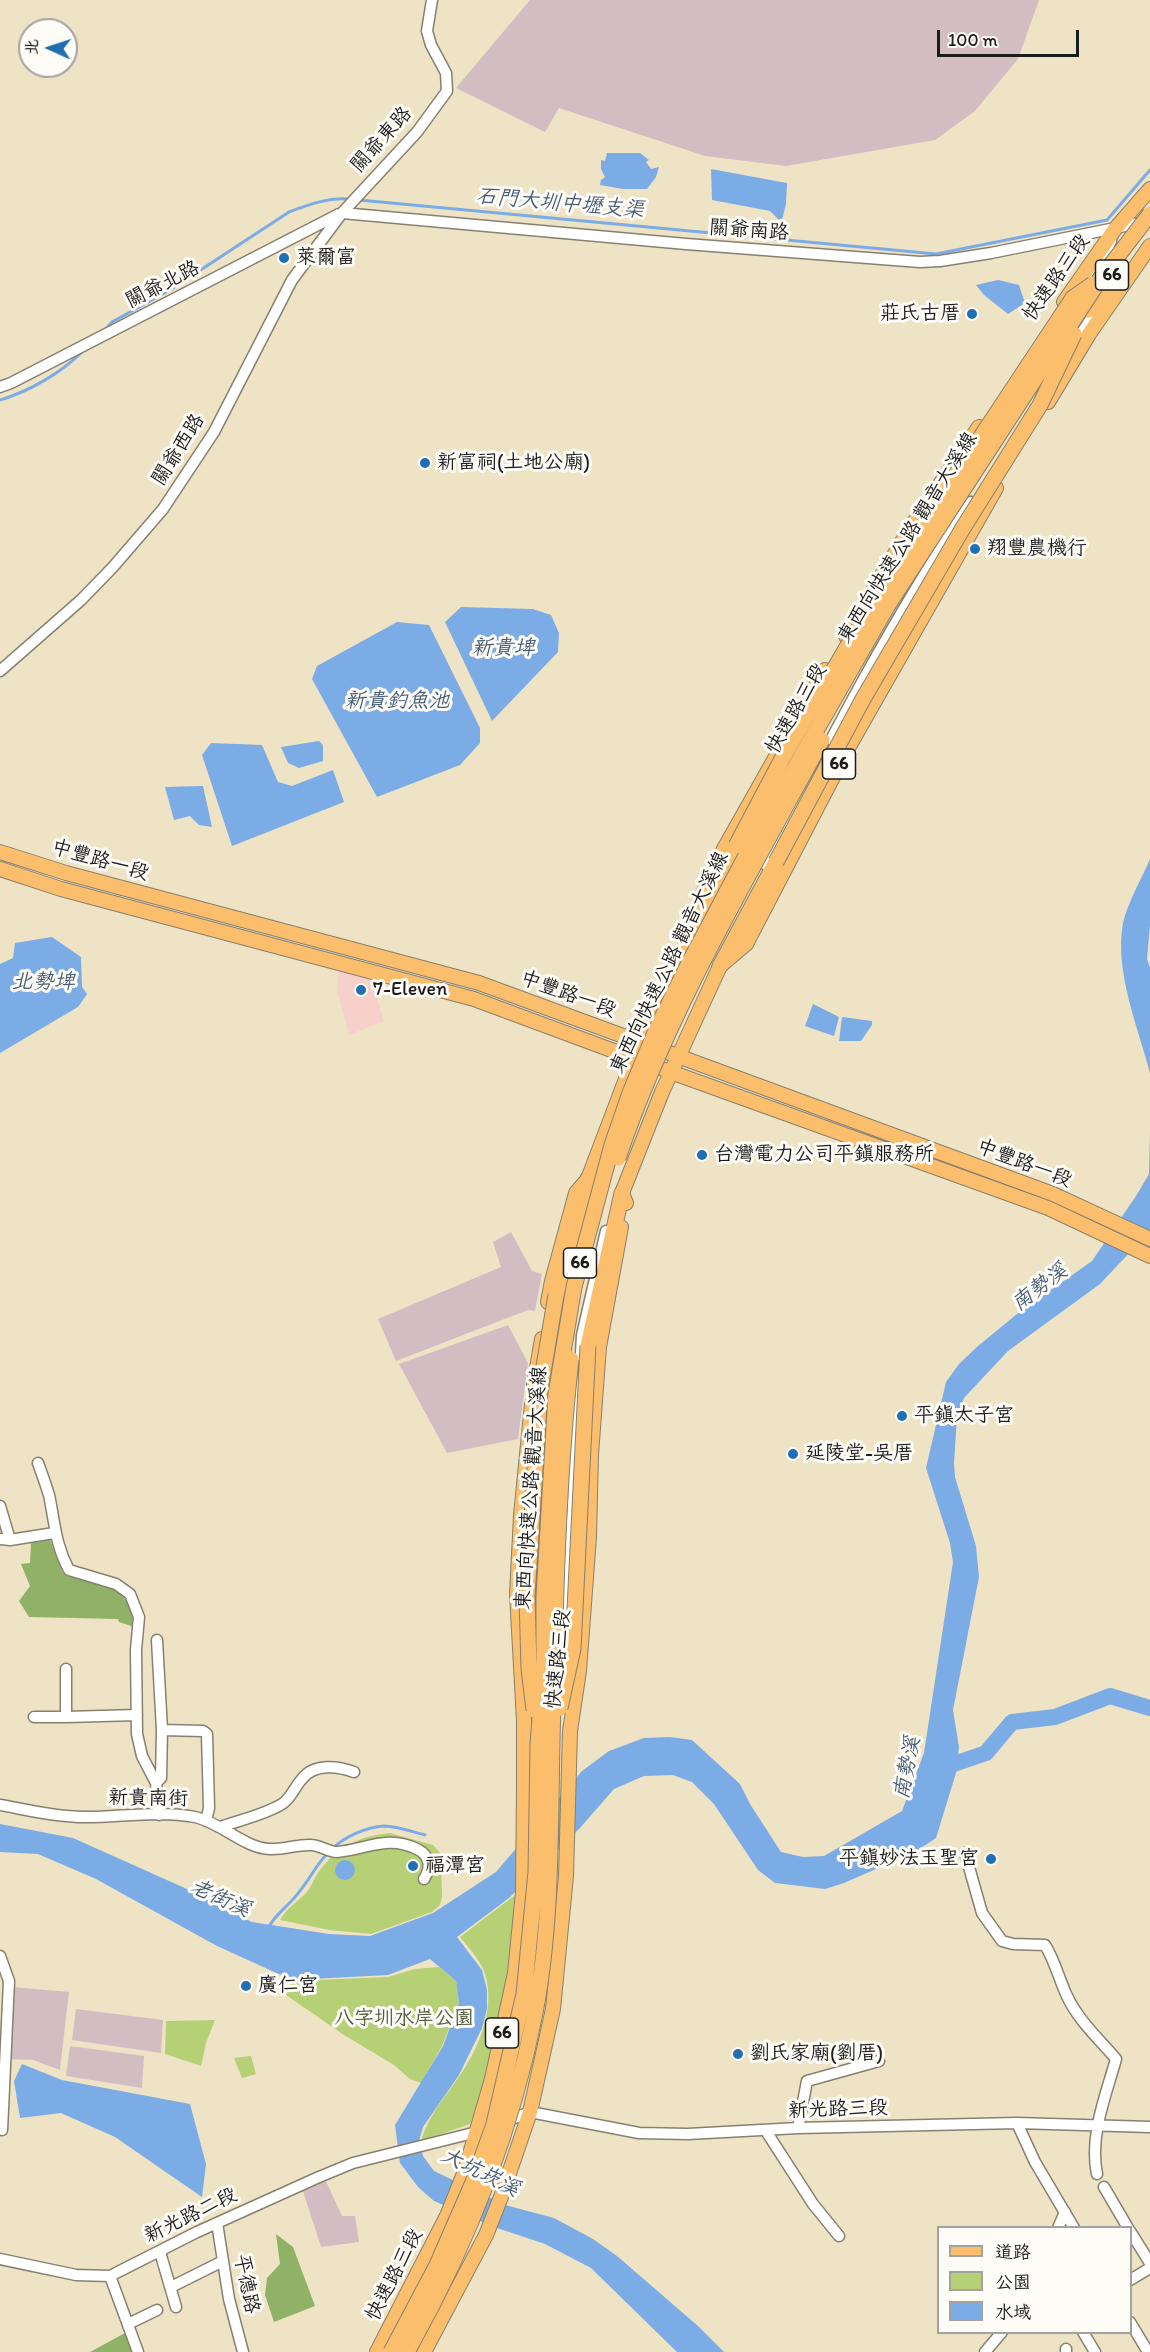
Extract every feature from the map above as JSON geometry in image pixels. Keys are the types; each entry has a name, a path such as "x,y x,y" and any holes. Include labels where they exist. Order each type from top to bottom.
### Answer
{"highway":[{"name":"東西向快速公路 觀音大溪線","path":"407,2352 474,2216 506,2130 535,2012 544,1939 551,1823 545,1744 556,1394 574,1287 612,1145 630,1093 657,1028 766,816 882,615 924,546 1100,279 1150,214"},
{"name":"東西向快速公路 觀音大溪線","path":"391,2352 437,2265 474,2180 494,2124 524,1994 536,1872 566,1404 573,1346 588,1270 619,1156 660,1052 688,993 829,726 928,553 1110,278 1150,226"},
{"path":"697,922 782,759 844,651 925,522 1073,298 1100,279"},
{"path":"720,966 863,699 963,528 1040,405 1077,327"},
{"path":"545,1744 529,1669 527,1596 540,1390 556,1295 588,1179"},
{"path":"545,1744 573,1649 588,1346 622,1193"}],"main road":[{"name":"66","path":"1114,229 1150,189"},
{"name":"快速路三段","path":"377,2352 447,2216 465,2171 492,2079 515,1973 523,1892 524,1721 517,1594 520,1538 537,1364 552,1281 576,1193 588,1179 640,1042 697,922 701,897 723,849 803,722 909,530 1114,229"},
{"name":"快速路三段","path":"570,1731 579,1671 599,1347 626,1203 622,1193 671,1072 720,966 746,944 848,748 991,497 1107,306 1150,246"},
{"name":"中豐路一段","path":"0,852 66,873 479,983 1053,1194 1150,1239"},
{"name":"中豐路一段","path":"0,869 61,889 474,999 1048,1208 1149,1252"},
{"path":"294,951 297,935"},
{"path":"1101,1233 1109,1220"},
{"name":"66","path":"424,2352 486,2235 530,2112 553,2009 562,1934 570,1731"}],"street":[{"name":"關爺東路","path":"342,213 417,132 447,91 446,74 431,45 427,31 432,0"},
{"name":"關爺南路","path":"342,213 686,244 920,262 991,253 1150,220"},
{"name":"關爺北路","path":"0,387 342,213"},
{"name":"關爺西路","path":"0,671 81,600 163,509 214,432 292,280 342,213"},
{"name":"快速路三段","path":"803,722 1104,260 1114,229"},
{"name":"快速路三段","path":"720,966 733,931 831,738 939,549 1096,311 1107,306"},
{"path":"909,530 956,559"},
{"path":"803,722 848,748"},
{"name":"快速路三段","path":"524,1721 535,1655 536,1538 548,1380 563,1288 589,1195 588,1179"},
{"name":"快速路三段","path":"570,1731 564,1666 569,1539 582,1335 611,1209 622,1193"},
{"path":"38,1463 49,1495 54,1533 61,1557 69,1570 116,1584 130,1594 139,1617 136,1650 137,1734 142,1756 156,1784 159,1815"},
{"path":"0,1506 5,1540 54,1533"},
{"path":"520,1538 589,1537"},
{"path":"156,1784 161,1778 162,1730 157,1640"},
{"path":"66,1669 66,1717"},
{"path":"34,1717 137,1715"},
{"path":"162,1730 203,1731 207,1734 209,1808 206,1821"},
{"path":"220,1827 284,1803 303,1777 314,1770 327,1767 343,1768 354,1772"},
{"name":"新貴南街","path":"0,1805 83,1817 159,1815 196,1818 220,1827 258,1848 284,1849 309,1845 329,1850 379,1842 409,1846 425,1854 429,1860 429,1870 424,1879"},
{"path":"965,1854 982,1913 1002,1941 1013,1944 1045,1945 1076,2011 1116,2059 1098,2125 1095,2163 1097,2174"},
{"path":"0,1956 9,1981 2,2130"},
{"path":"798,2128 807,2081 879,2061"},
{"name":"新光路三段","path":"530,2112 639,2133 688,2134 798,2128 1017,2123 1150,2127"},
{"name":"新光路二段","path":"0,2259 76,2275 110,2276 217,2223 327,2173 353,2163 477,2132 530,2112"},
{"path":"1017,2123 1035,2162 1073,2226"},
{"path":"766,2131 813,2204 839,2236"},
{"path":"1104,2187 1128,2226"},
{"path":"1059,2226 1065,2212"},
{"name":"平德路","path":"217,2223 229,2299 243,2352"},
{"path":"1132,2232 1150,2264"},
{"path":"160,2252 176,2307"},
{"path":"173,2286 223,2261"},
{"path":"1132,2279 1150,2268"},
{"path":"110,2276 138,2352"},
{"path":"128,2324 157,2310"},
{"path":"1132,2324 1148,2352"},
{"path":"985,2352 1000,2334"},
{"path":"1084,2334 1095,2352"}],"shaded area":[{"path":"530,0 1039,0 1018,59 975,111 935,140 786,166 705,156 559,108 545,132 456,88"},
{"path":"339,968 370,976 384,1021 349,1035 337,991"},
{"path":"511,1232 532,1271 542,1274 535,1311 528,1310 396,1361 378,1319 501,1267 493,1242"},
{"path":"508,1325 528,1363 518,1439 447,1453 399,1364"},
{"path":"13,1987 69,1992 60,2070 33,2060 8,2059"},
{"path":"76,2009 163,2020 161,2053 72,2040"},
{"path":"70,2046 144,2056 142,2088 66,2076"},
{"path":"325,2179 342,2216 355,2216 359,2242 321,2247 302,2188"}],"green space":[{"path":"49,1537 63,1573 118,1592 126,1600 134,1627 119,1622 118,1619 29,1617 19,1601 30,1586 21,1564 30,1563 31,1543"},
{"path":"390,1833 433,1845 441,1854 442,1897 440,1905 432,1912 371,1934 329,1930 280,1920 306,1893 332,1856 359,1840"},
{"path":"519,1892 509,1973 487,2078 470,2124 421,2141 432,2116 473,2054 487,2013 487,1984 484,1971 460,1937"},
{"name":"八字圳水岸公園","path":"439,1967 456,1981 459,2003 442,2046 421,2083 410,2079 394,2065 344,2035 286,1995 292,1981 388,1977 415,1969"},
{"path":"215,2020 206,2043 201,2066 165,2054 166,2021"},
{"path":"251,2056 256,2074 242,2078 234,2058"},
{"path":"276,2234 293,2247 315,2306 274,2322 265,2295 267,2278 280,2264"},
{"path":"125,2333 132,2352 90,2352"}],"water":[{"path":"607,153 640,153 649,160 646,162 651,169 659,167 656,177 647,189 623,189 600,185 601,180 605,177 601,169 601,160 605,161"},
{"path":"711,169 787,183 786,204 782,220 770,211 712,200"},
{"path":"998,280 1019,285 1025,303 1008,314 984,295 976,285"},
{"name":"新貴埤","path":"461,607 533,609 551,615 559,633 558,652 492,721 445,622"},
{"name":"新貴釣魚池","path":"397,622 429,625 480,728 480,743 460,765 377,797 312,679 317,666"},
{"path":"319,741 323,745 323,761 299,768 288,763 281,747"},
{"path":"211,743 262,745 278,782 292,786 333,770 344,802 232,846 202,755"},
{"path":"203,786 212,827 199,825 190,816 174,820 165,787"},
{"path":"1150,859 1150,925 1147,959 1150,968 1150,1073 1124,979 1121,941 1123,923 1131,899"},
{"name":"北勢埤","path":"52,937 81,957 82,987 87,994 78,1007 0,1053 0,964 13,958 15,943"},
{"path":"813,1004 839,1017 834,1036 805,1026"},
{"path":"842,1017 872,1021 872,1025 861,1041 839,1041"},
{"path":"1150,1131 1150,1231 1100,1284 1008,1351 964,1398 957,1417 955,1477 976,1546 979,1577 953,1710 959,1747 956,1773 936,1838 915,1852 825,1889 775,1883 758,1870 714,1804 692,1782 673,1775 644,1776 614,1789 579,1829 509,1898 457,1937 482,1970 487,1990 487,2009 482,2028 459,2075 423,2127 419,2141 423,2156 434,2171 505,2205 554,2218 593,2239 617,2256 698,2326 724,2352 677,2352 591,2268 545,2244 494,2227 434,2201 418,2187 400,2163 395,2125 443,2046 459,2003 456,1981 430,1959 388,1975 292,1980 217,1946 96,1879 38,1854 0,1852 0,1824 73,1838 187,1889 252,1922 329,1934 370,1936 433,1913 496,1872 582,1771 609,1751 644,1738 670,1737 692,1740 740,1784 781,1852 803,1857 824,1856 902,1811 924,1753 953,1562 950,1543 926,1468 946,1382 959,1364 978,1346 1017,1314 1092,1261 1149,1174"},
{"path":"345,1860 352,1863 355,1870 352,1877 345,1880 338,1877 335,1870 338,1863"},
{"path":"22,2064 62,2080 190,2104 206,2164 202,2197 115,2137 61,2113 20,2118 14,2081"}],"waterway":[{"name":"石門大圳中壢支渠","path":"359,200 936,254 1107,220 1150,170"},
{"name":"石門大圳中壢支渠","path":"105,330 112,322 170,290 289,212 326,200 349,199"},
{"name":"石門大圳中壢支渠","path":"0,400 23,392 44,380 65,367 83,351"},
{"path":"936,1766 948,1766 986,1753 1012,1722 1055,1717 1110,1696 1150,1708"},
{"path":"332,1849 343,1840 370,1828 394,1827 425,1835"},
{"path":"268,1928 327,1854"}],"place":[{"name":"萊爾富","path":"284,258"},
{"name":"莊氏古厝","path":"972,314"},
{"name":"新富祠(土地公廟)","path":"425,463"},
{"name":"翔豐農機行","path":"975,549"},
{"name":"7-Eleven","path":"361,990"},
{"name":"台灣電力公司平鎮服務所","path":"702,1155"},
{"name":"平鎮太子宮","path":"902,1416"},
{"name":"延陵堂-吳厝","path":"793,1454"},
{"name":"平鎮妙法玉聖宮","path":"991,1859"},
{"name":"福潭宮","path":"413,1866"},
{"name":"廣仁宮","path":"246,1986"},
{"name":"劉氏家廟(劉厝)","path":"738,2054"}],"water label":[{"name":"南勢溪","path":"1040,1288"},
{"name":"南勢溪","path":"908,1768"},
{"name":"老街溪","path":"220,1899"},
{"name":"大坑崁溪","path":"480,2173"}]}
